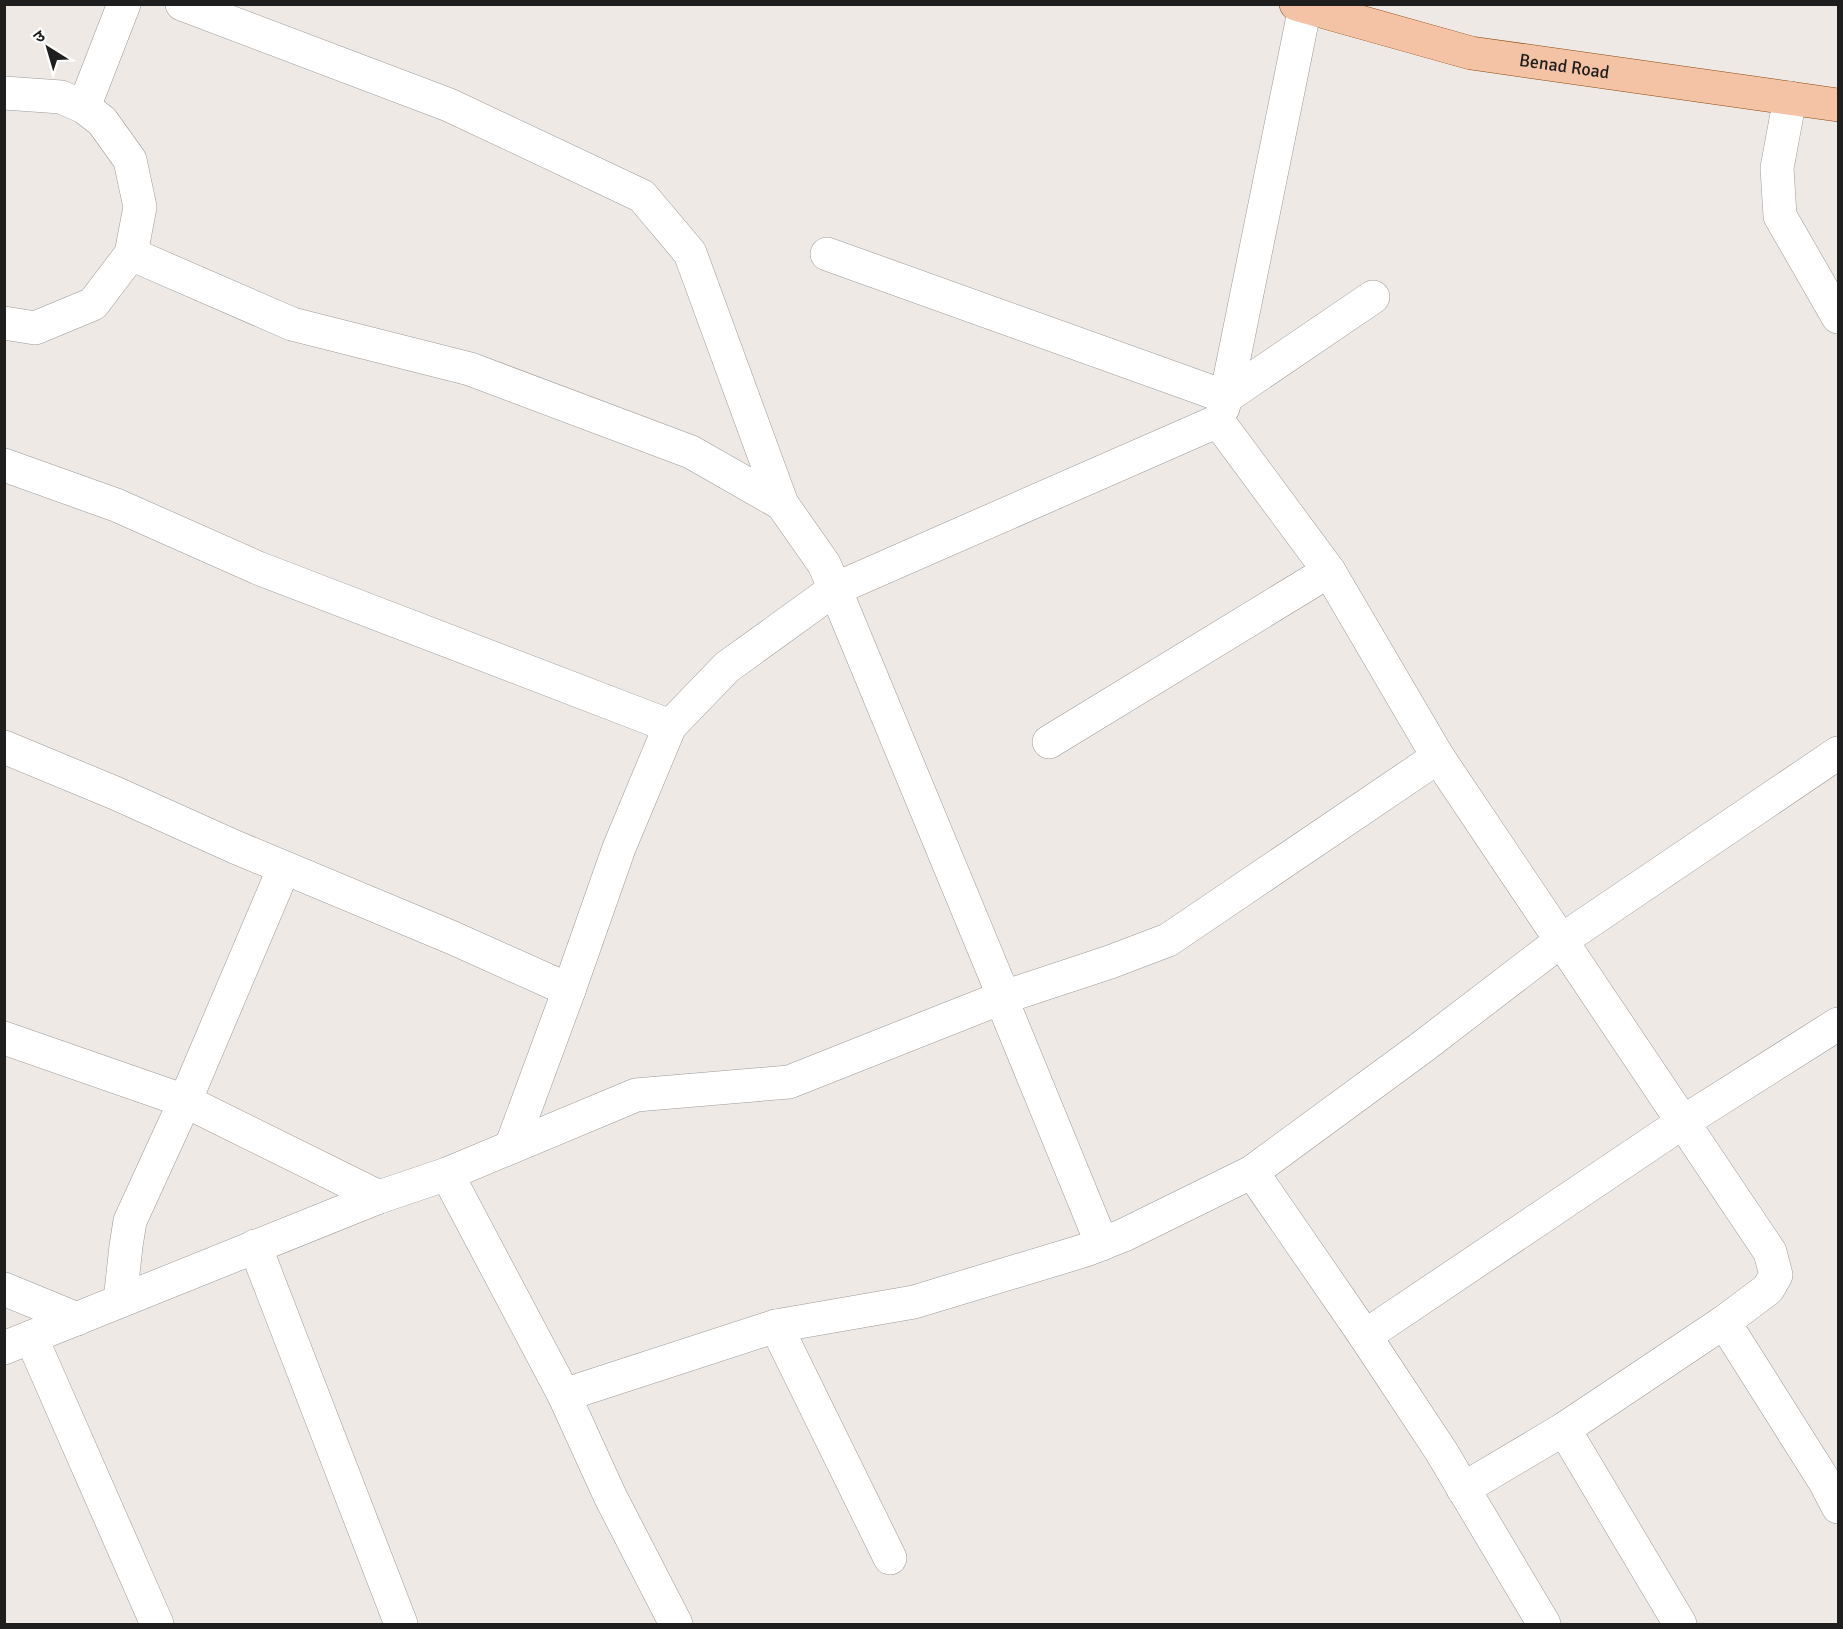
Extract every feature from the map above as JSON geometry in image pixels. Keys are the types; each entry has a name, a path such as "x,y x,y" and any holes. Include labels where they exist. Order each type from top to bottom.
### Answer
{"main road":[{"name":"Benad Road","path":"1300,6 1471,52 1839,105"}],"street":[{"path":"84,107 124,4"},
{"path":"182,4 449,105 642,196 690,253 782,504 824,564 835,589 1102,1244"},
{"path":"1222,409 1300,6"},
{"path":"4,93 61,97 84,107 102,121 130,160 141,207 131,254 93,304 34,328 4,323"},
{"path":"1790,98 1777,168 1780,216 1839,317"},
{"path":"131,254 292,324 470,369 691,452 782,504"},
{"path":"827,254 1222,409 1329,571 1438,757 1668,1096 1770,1252 1776,1275 1768,1289 1724,1322 1564,1429 1463,1489"},
{"path":"511,1147 619,848 670,726 727,667 835,589 1222,409 1373,297"},
{"path":"4,465 116,505 258,568 670,726"},
{"path":"1049,742 1329,571"},
{"path":"4,747 453,938 569,990"},
{"path":"564,1395 776,1326 914,1302 1102,1244 1252,1172 1421,1048 1562,940 1839,753"},
{"path":"157,1624 18,1343 379,1197 447,1174 636,1095 789,1082 1002,998 1168,940 1438,757"},
{"path":"120,1301 130,1221 185,1101 284,868"},
{"path":"1365,1336 1683,1122 1839,1024"},
{"path":"4,1038 185,1101 379,1197"},
{"path":"1252,1172 1365,1336 1463,1489 1535,1621"},
{"path":"447,1174 564,1395 610,1496 676,1624"},
{"path":"255,1246 401,1624"},
{"path":"4,1288 77,1319"},
{"path":"1724,1322 1839,1507"},
{"path":"776,1326 890,1558"},
{"path":"1564,1429 1680,1624"}]}
